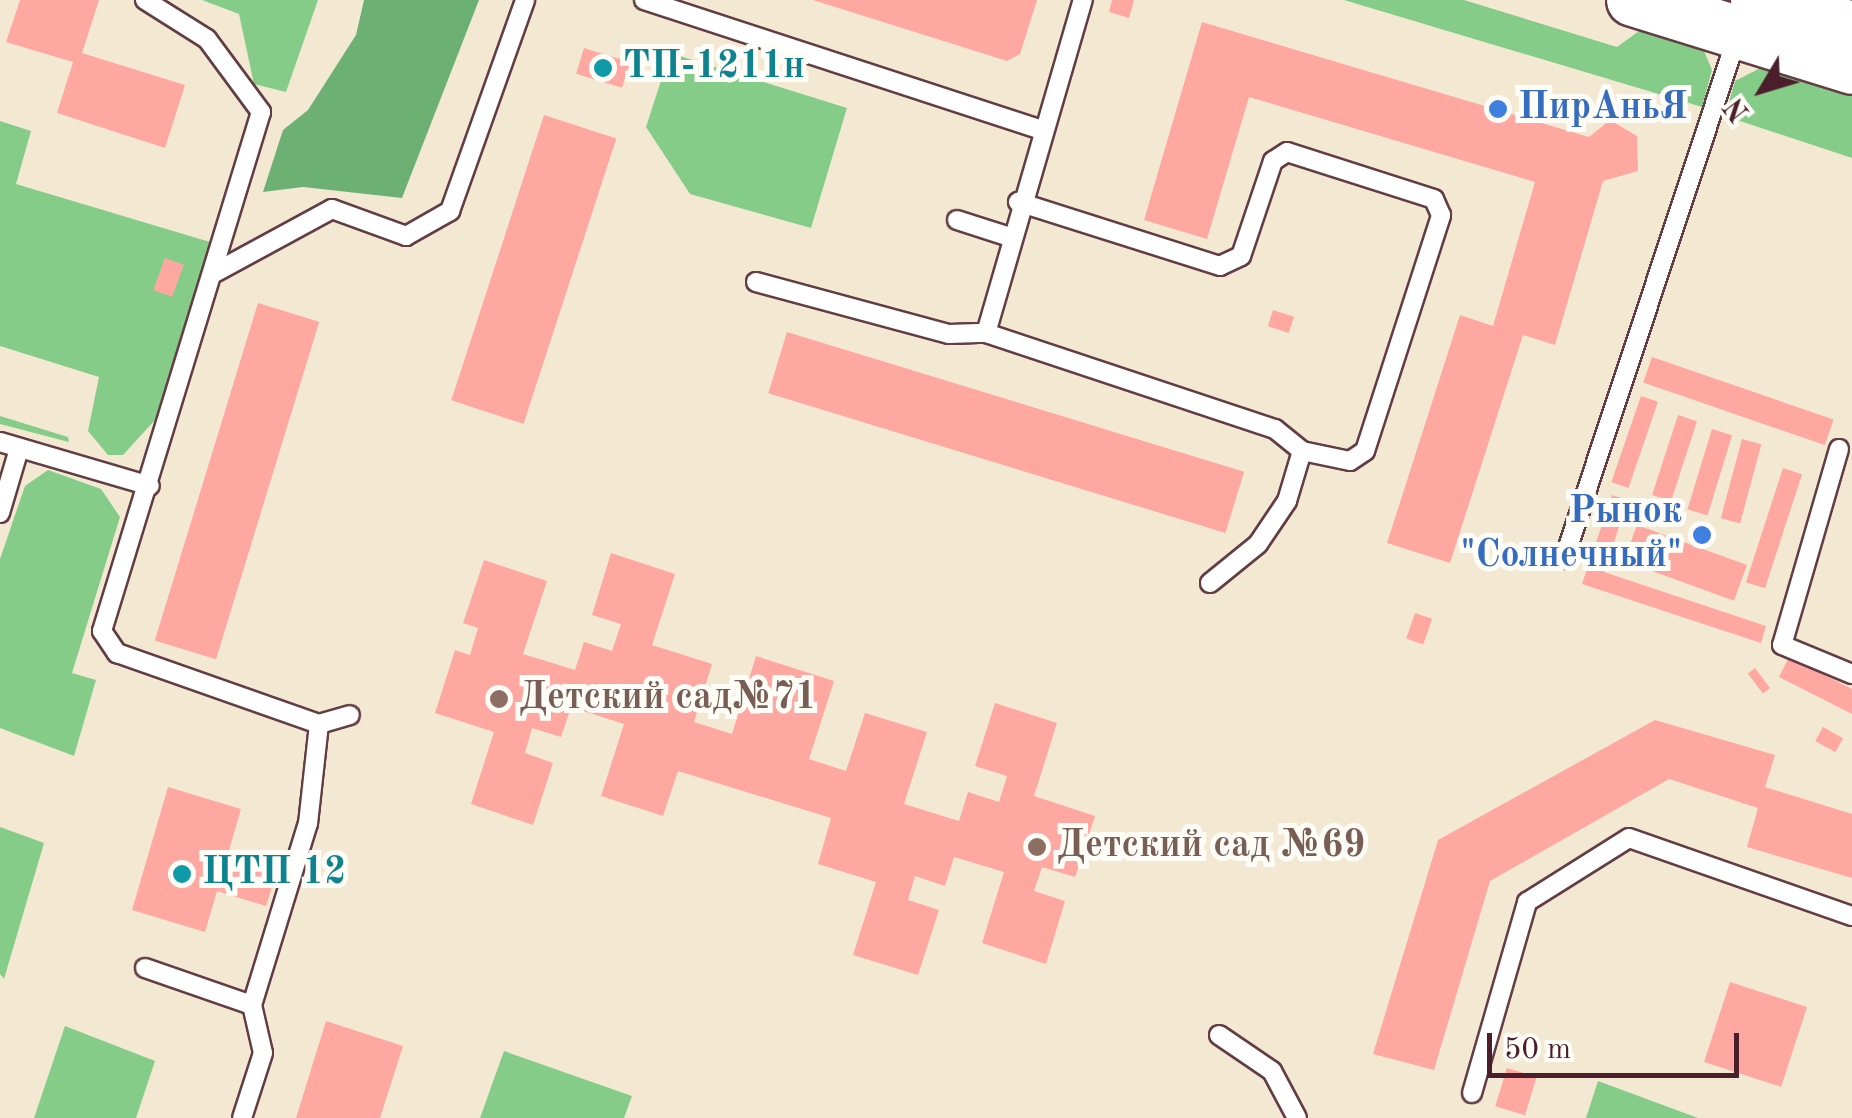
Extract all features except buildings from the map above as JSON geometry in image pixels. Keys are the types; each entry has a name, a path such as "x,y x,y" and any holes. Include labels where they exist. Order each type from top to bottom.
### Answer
{"main road":[{"path":"1633,0 1852,28"},
{"path":"1748,16 1852,68"}],"lane":[{"path":"145,0 207,39 261,112 216,272 102,630 116,654 319,724 350,715"},
{"path":"216,272 332,209 406,236 450,211 525,0"},
{"path":"644,0 1041,130"},
{"path":"986,333 1018,202 1083,0"},
{"path":"1564,559 1748,16"},
{"path":"756,282 948,334 986,333 1274,429 1302,450 1350,461 1365,451 1442,215 1434,199 1287,152 1273,161 1241,256 1220,266 1018,202"},
{"path":"957,220 1010,236"},
{"path":"0,442 150,486"},
{"path":"1839,448 1782,646 1852,674"},
{"path":"0,514 20,449"},
{"path":"1210,582 1258,544 1287,501 1302,450"},
{"path":"242,1118 263,1053 252,1006 308,823 319,724"},
{"path":"1472,1093 1527,902 1629,838 1852,916"},
{"path":"146,968 252,1006"},
{"path":"1219,1035 1272,1071 1297,1118"}],"green space":[{"path":"202,0 318,0 286,92 254,84 239,14"},
{"path":"364,0 479,0 402,198 303,187 263,192 283,130 308,110 356,35"},
{"path":"1344,0 1464,0 1617,47 1650,23 1699,39 1712,70 1702,107"},
{"path":"670,53 847,108 811,228 690,194 646,127"},
{"path":"1774,61 1852,88 1852,158 1725,116 1735,81"},
{"path":"0,121 31,131 16,184 210,242 155,420 123,455 108,455 88,431 99,377 0,346"},
{"path":"0,416 68,437 69,442 0,424"},
{"path":"48,470 101,489 120,517 72,673 96,680 74,756 0,728 0,559 25,486"},
{"path":"0,827 44,843 4,979 0,974"},
{"path":"65,1026 155,1061 136,1118 34,1118"},
{"path":"504,1051 632,1096 624,1118 480,1118"},
{"path":"1598,1081 1698,1118 1586,1118"}],"place":[{"name":"ТП-1211н","path":"603,68"},
{"name":"ПирАньЯ","path":"1498,109"},
{"name":"Рынок \"Солнечный\"","path":"1702,535"},
{"name":"Детский сад№71","path":"499,699"},
{"name":"Детский сад №69","path":"1037,847"},
{"name":"ЦТП 12","path":"182,874"}]}
